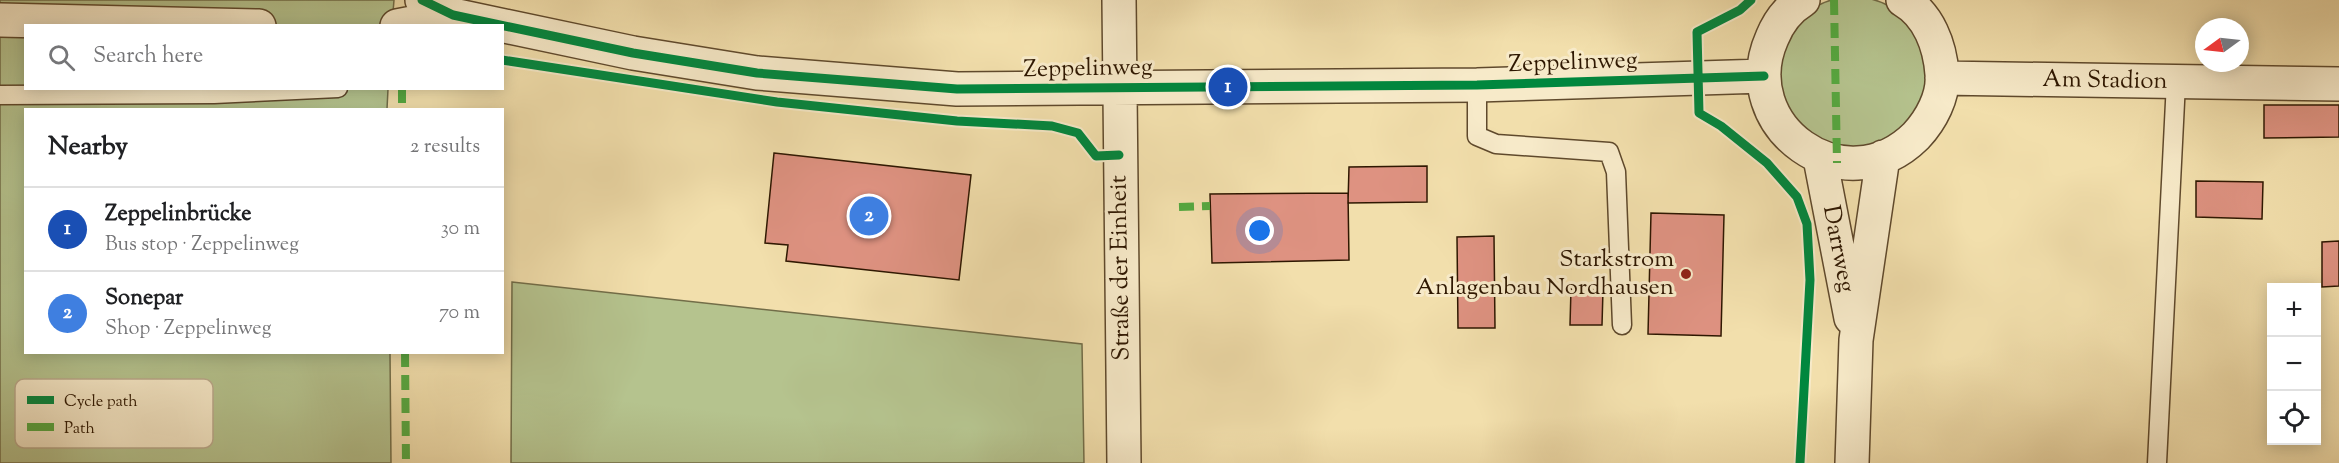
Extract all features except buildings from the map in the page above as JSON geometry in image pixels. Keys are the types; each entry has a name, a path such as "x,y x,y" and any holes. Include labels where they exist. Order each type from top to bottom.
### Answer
{"street":[{"name":"Zeppelinweg","path":"422,0 448,20"},
{"name":"Straße der Einheit","path":"1119,0 1124,463"},
{"path":"1803,0 1794,6 1777,26 1767,50 1764,76 1769,104 1783,129 1803,148 1820,158 1842,164 1864,163 1883,158 1906,145 1925,127 1937,104 1942,78 1940,50 1928,24 1909,3 1903,0"},
{"path":"0,20 173,24"},
{"name":"Zeppelinweg","path":"414,24 448,20 470,24"},
{"name":"Zeppelinweg","path":"504,30 757,73 957,89 1477,85 1764,76"},
{"name":"Am Stadion","path":"1942,78 2339,84"},
{"name":"Darrweg","path":"1820,158 1856,340"},
{"name":"Darrweg","path":"1852,463 1856,340 1883,158"}],"lane":[{"path":"2157,463 2176,82"},
{"path":"1477,85 1477,136 1496,144 1609,152 1616,172 1622,325"},
{"path":"0,95 214,94 297,90"}],"green space":[{"path":"1838,-1 1868,-1 1894,10 1906,19 1915,31 1926,57 1928,72 1926,87 1915,113 1906,125 1894,134 1868,145 1853,147 1838,145 1812,134 1800,125 1791,113 1780,87 1778,72 1780,57 1791,31 1800,19 1812,10"},
{"path":"0,0 394,0 392,24 24,24 24,90 388,90 387,108 24,108 24,354 390,354 391,463 0,463"},
{"path":"512,282 1082,344 1084,463 511,463"}],"marked path":[{"path":"1834,0 1837,163"},
{"path":"402,90 402,108"},
{"path":"1179,207 1210,206"},
{"path":"405,354 406,463"}],"cycle path":[{"path":"422,0 453,15 496,24"},
{"path":"1751,0 1740,10 1697,32 1699,113 1721,126 1767,163 1797,197 1807,224 1810,280 1800,463"},
{"path":"504,26 633,53 757,73 957,89 1477,85 1764,76"},
{"path":"504,60 777,102 957,121 1052,126 1078,133 1096,156 1119,155"}],"place":[{"name":"Zeppelinbrücke","path":"1228,87"},
{"name":"Sonepar","path":"869,216"},
{"name":"Starkstrom Anlagenbau Nordhausen","path":"1686,274"}]}
